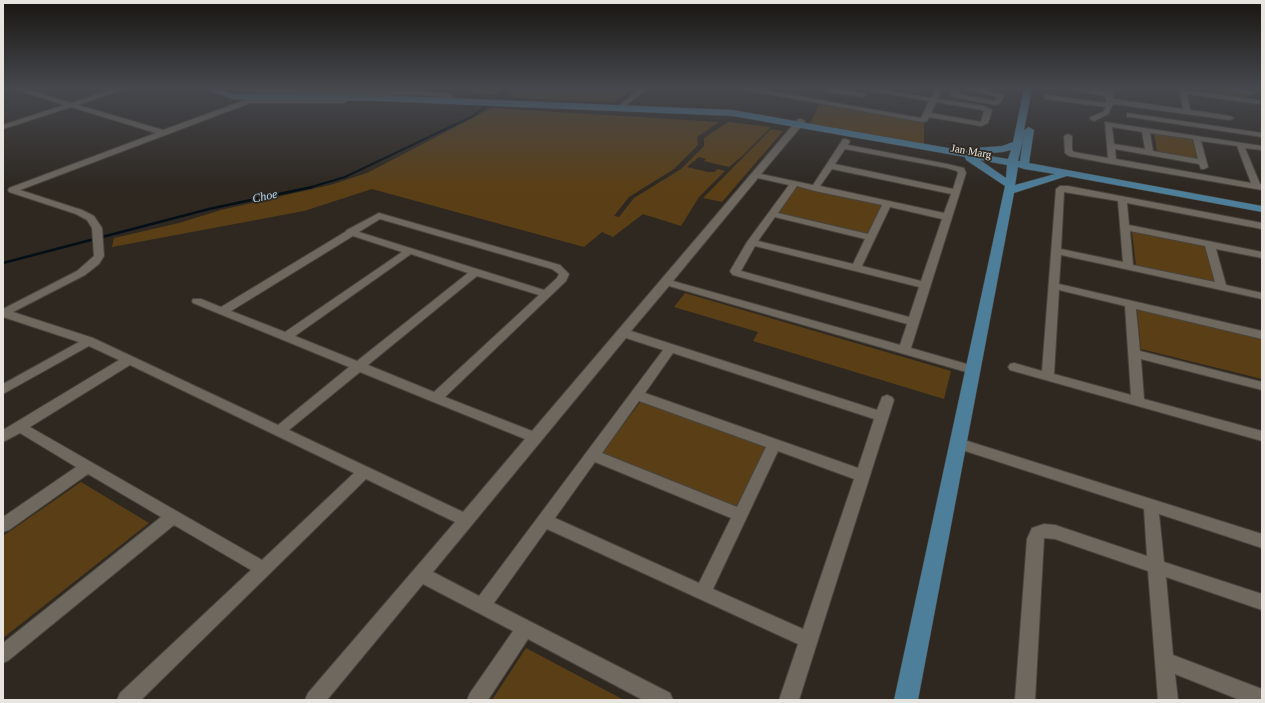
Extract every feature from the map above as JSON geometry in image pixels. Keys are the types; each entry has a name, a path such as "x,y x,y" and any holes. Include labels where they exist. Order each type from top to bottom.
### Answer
{"main road":[{"path":"796,122 965,153 1015,171 1066,171 1262,204"},
{"path":"1022,146 1025,122"},
{"path":"906,700 973,370 1015,171 1028,122"},
{"path":"965,153 1022,146 1066,171 1262,209"},
{"name":"Jan Marg","path":"965,153 1015,171 1066,171"}],"street":[{"path":"3,127 20,122"},
{"path":"124,122 164,134"},
{"path":"3,194 195,122"},
{"path":"315,700 756,175 796,122"},
{"path":"969,122 979,124 984,122"},
{"path":"1177,122 1262,135"},
{"path":"1231,122 1234,130"},
{"path":"1112,162 1112,146 1108,124 1262,148"},
{"path":"1146,130 1148,153"},
{"path":"1068,136 1069,153 1112,162 1260,187"},
{"path":"1196,138 1208,178"},
{"path":"815,188 845,144 961,170 962,173 956,192 904,350"},
{"path":"1240,145 1260,187"},
{"path":"1112,146 1203,162"},
{"path":"830,166 956,192"},
{"path":"756,175 948,217"},
{"path":"794,184 752,242 735,271 739,275 913,322"},
{"path":"1048,377 1060,189 1068,189 1262,226"},
{"path":"3,313 87,269 99,256 97,228 91,218 79,212 12,190"},
{"path":"1122,200 1128,266"},
{"path":"856,268 887,204"},
{"path":"772,214 871,238"},
{"path":"222,312 375,217 383,216 556,267 564,274 562,279 436,398"},
{"path":"1125,227 1262,255"},
{"path":"350,232 546,294"},
{"path":"752,242 926,285"},
{"path":"1210,245 1221,287"},
{"path":"286,337 409,251"},
{"path":"1057,251 1262,296"},
{"path":"278,431 476,272"},
{"path":"666,282 973,370"},
{"path":"1055,286 1262,335"},
{"path":"197,301 535,438"},
{"path":"1130,304 1138,402"},
{"path":"3,313 89,341 466,520"},
{"path":"624,333 882,417"},
{"path":"3,390 89,341"},
{"path":"482,606 671,348"},
{"path":"1134,353 1262,386"},
{"path":"3,437 129,360"},
{"path":"1014,368 1262,436"},
{"path":"637,395 862,476"},
{"path":"789,700 887,400"},
{"path":"20,427 263,569"},
{"path":"958,443 1262,541"},
{"path":"703,592 774,444"},
{"path":"593,455 741,515"},
{"path":"3,525 88,466"},
{"path":"127,700 364,472"},
{"path":"1151,505 1168,700"},
{"path":"3,654 173,516"},
{"path":"545,521 808,640"},
{"path":"1025,700 1035,539 1038,533 1044,531 1055,532 1157,565 1262,602"},
{"path":"421,574 657,699"},
{"path":"477,700 525,628"},
{"path":"1165,661 1262,699"}],"shaded area":[{"path":"465,122 719,122 697,137 698,145 674,169 629,197 614,216 619,217 634,198 681,169 704,146 704,138 728,122 771,127 729,167 704,161 706,159 699,157 687,167 708,172 714,172 718,169 725,171 699,197 681,226 643,214 613,237 602,232 584,247 372,189 304,211 112,247 114,238 179,223 221,210 330,185 367,173"},
{"path":"811,122 924,122 924,145 810,124"},
{"path":"771,129 783,131 722,202 703,198"},
{"path":"1154,133 1192,139 1197,159 1157,152"},
{"path":"794,184 887,204 871,238 772,214"},
{"path":"1132,232 1205,246 1215,283 1136,266"},
{"path":"685,293 951,371 944,399 753,341 758,332 674,307"},
{"path":"1137,309 1261,338 1262,379 1141,349"},
{"path":"641,401 767,447 737,508 602,453"},
{"path":"81,482 149,523 3,638 3,536"},
{"path":"526,648 624,700 492,700"}],"waterway":[{"name":"Choe","path":"310,187 345,177 461,122"},
{"name":"Choe","path":"3,263 209,209 310,187"}]}
